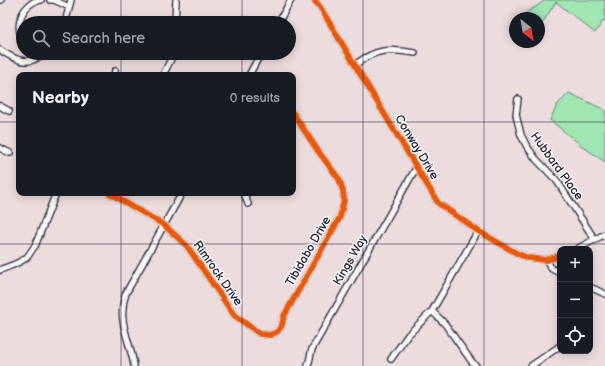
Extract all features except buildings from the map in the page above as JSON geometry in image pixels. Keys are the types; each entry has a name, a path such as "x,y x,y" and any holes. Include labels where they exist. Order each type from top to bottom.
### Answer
{"street":[{"path":"21,16 24,9 32,2 41,0"},
{"path":"50,0 54,0 69,7"},
{"path":"67,16 71,0"},
{"path":"175,16 176,0"},
{"path":"282,16 292,0"},
{"name":"Conway Drive","path":"314,0 320,7 438,203 478,231 518,254 528,258 544,260"},
{"path":"0,50 16,59"},
{"path":"355,65 371,55 382,51 396,50 415,53"},
{"path":"20,60 33,60"},
{"path":"165,72 171,60"},
{"path":"251,72 257,60"},
{"name":"Hubbard Place","path":"518,100 516,115 521,135 526,145 536,159 557,181 594,240"},
{"path":"0,106 9,111"},
{"name":"Tibidabo Drive","path":"284,316 340,218 344,200 339,179 296,118"},
{"path":"0,148 10,153"},
{"name":"Kings Way","path":"308,366 312,349 416,168"},
{"path":"0,270 15,264 27,257 30,253 35,246 55,196"},
{"name":"Rimrock Drive","path":"114,196 164,225 187,246 234,315 260,334 270,335 277,332 282,325 284,316"},
{"path":"134,366 123,323 123,303 126,293 180,196"},
{"path":"245,196 248,204"},
{"path":"392,359 408,335 432,311 478,231"},
{"path":"583,246 605,234"},
{"path":"557,257 544,260 552,269 557,272"},
{"path":"593,288 605,294"},
{"path":"432,311 445,324 476,366"},
{"path":"531,366 557,348"}],"green space":[{"path":"546,0 605,0 605,21 603,21 595,33 556,2 545,19 545,12 527,12"},
{"path":"569,93 605,110 605,162 582,146 550,120 557,105"}],"cycle path":[{"path":"314,0 320,7 438,203 478,231 518,254 528,258 546,260 557,257"},
{"path":"114,196 164,225 187,246 234,315 260,334 270,335 277,332 282,325 284,316 340,217 344,200 339,179 296,118"}]}
